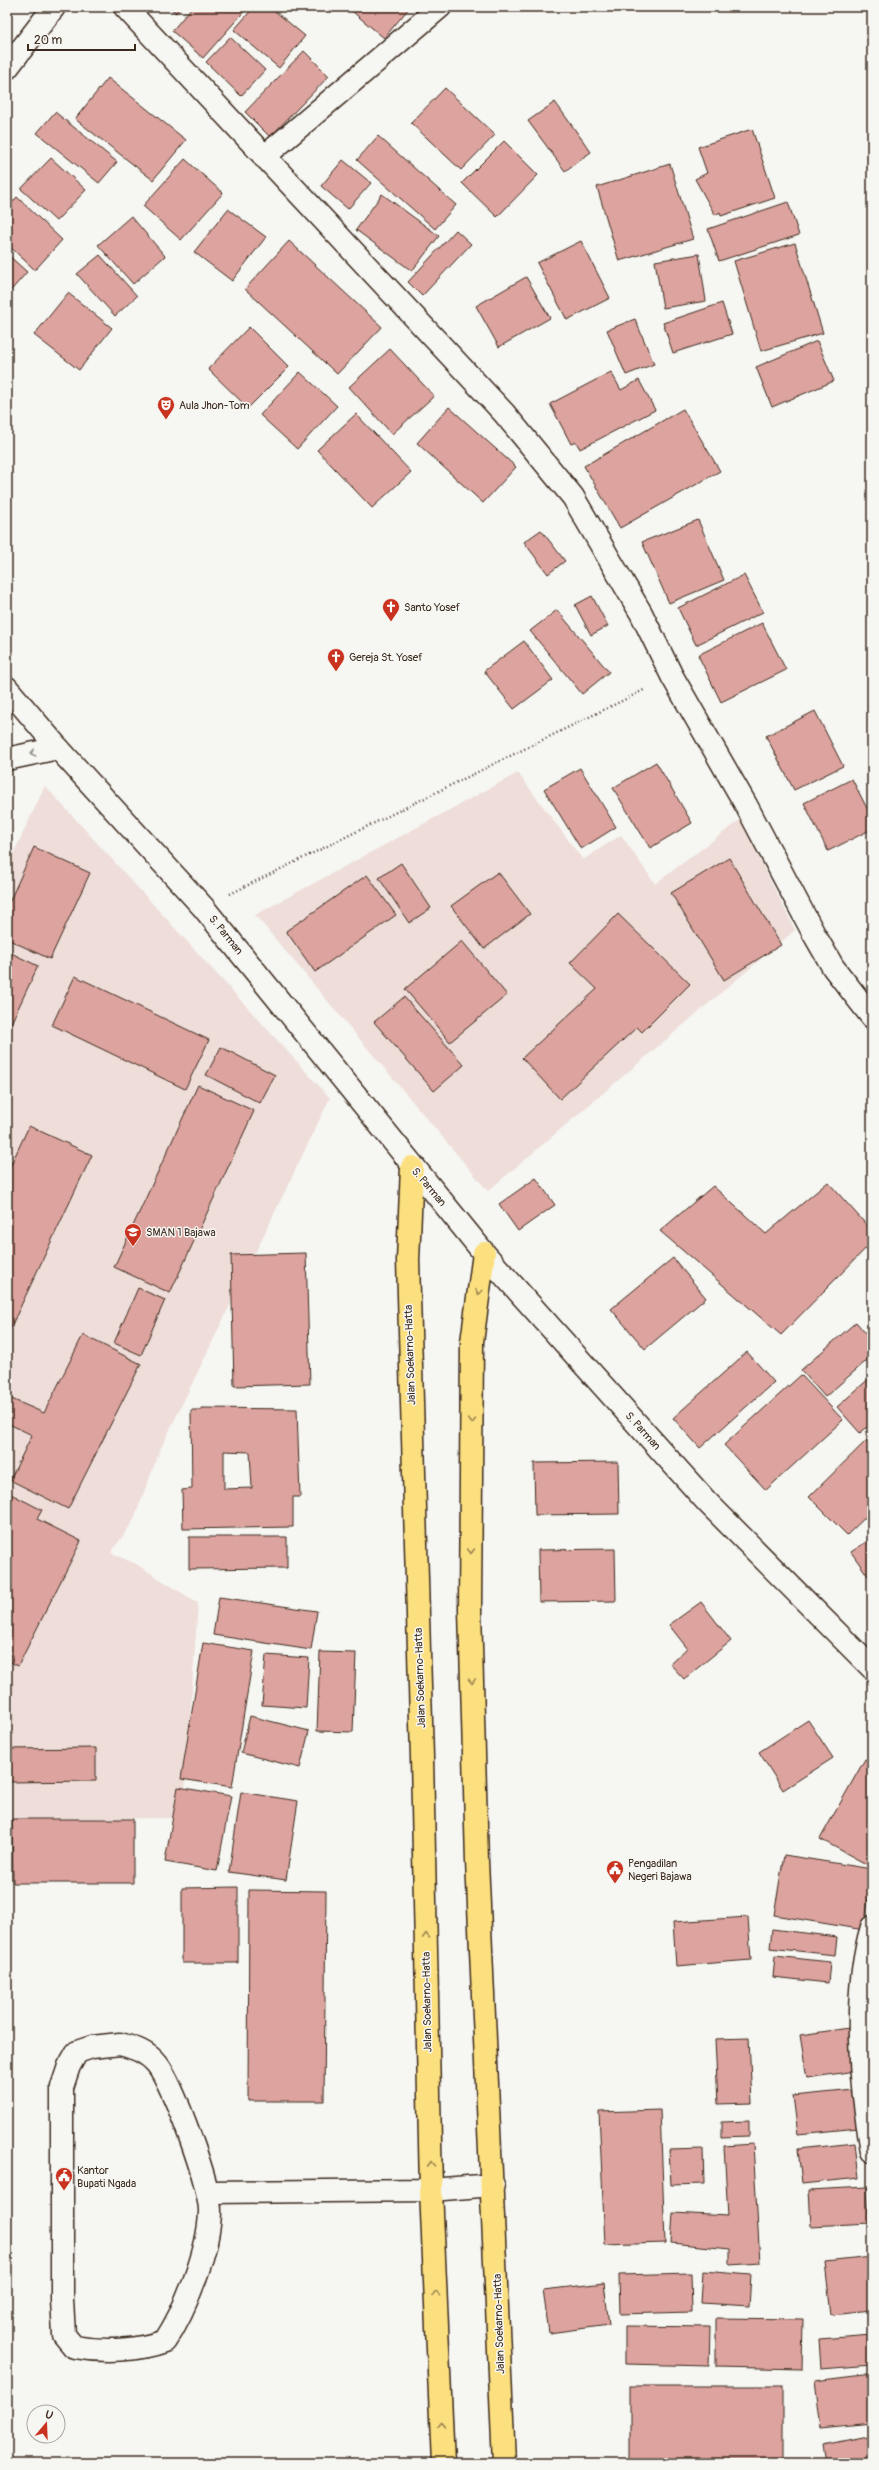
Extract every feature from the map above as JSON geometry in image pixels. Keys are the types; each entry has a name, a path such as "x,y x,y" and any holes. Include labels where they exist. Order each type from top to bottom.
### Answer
{"highway":[{"name":"Jalan Soekarno-Hatta","path":"412,1167 408,1260 422,1757 431,2190 443,2463"},
{"name":"Jalan Soekarno-Hatta","path":"484,1253 472,1342 470,1610 477,1861 493,2185 504,2463"}],"street":[{"path":"7,68 54,7"},
{"path":"125,7 504,413 573,497 641,613 672,676 746,805 814,934 833,966 872,1017"},
{"path":"264,157 440,7"},
{"name":"S. Parman","path":"7,688 58,748 203,907 412,1167 484,1253 707,1502 872,1668"},
{"path":"7,759 58,748"},
{"path":"872,1927 865,1949 860,2030 868,2127 872,2152"},
{"path":"120,2044 147,2054 157,2064 170,2084 208,2192 210,2211 202,2257 174,2327 165,2341 139,2347 88,2350 74,2347 64,2335 62,2300 62,2088 69,2066 77,2052 92,2047 120,2044"},
{"path":"208,2192 431,2190 493,2185"}],"path":[{"path":"203,907 672,676"}],"shaded area":[{"path":"518,773 583,860 621,835 655,884 740,820 795,930 488,1191 255,915"},
{"name":"SMAN 1 Bajawa","path":"45,786 330,1098 160,1450 133,1521 111,1553 136,1564 198,1603 183,1818 7,1819 7,867"}],"building":[{"path":"169,7 181,7 176,13"},
{"path":"192,7 248,7 203,58 172,31"},
{"path":"254,7 270,7 305,36 279,68 234,30"},
{"path":"347,7 410,7 384,38"},
{"path":"230,37 265,70 241,96 206,62"},
{"path":"304,51 329,76 270,137 245,112"},
{"path":"108,78 186,140 153,180 75,119"},
{"path":"445,88 495,135 461,170 411,123"},
{"path":"555,102 591,152 565,171 528,121"},
{"path":"55,112 117,162 99,183 37,133"},
{"path":"752,129 775,198 721,216 720,212 715,215 695,179 707,173 698,147"},
{"path":"378,136 456,205 435,229 357,160"},
{"path":"504,141 538,175 497,217 462,183"},
{"path":"51,158 86,190 56,221 21,189"},
{"path":"185,159 223,193 181,240 143,206"},
{"path":"343,160 371,183 348,209 321,186"},
{"path":"670,164 693,239 619,261 597,187"},
{"path":"382,194 439,236 412,271 356,230"},
{"path":"17,197 62,240 35,270 7,244 7,208"},
{"path":"788,202 799,235 719,261 708,229"},
{"path":"228,209 266,237 232,281 194,252"},
{"path":"131,216 165,256 133,284 98,245"},
{"path":"456,230 471,244 422,296 408,282"},
{"path":"289,241 382,327 337,374 245,289"},
{"path":"581,241 610,298 567,320 537,263"},
{"path":"795,243 823,333 761,351 734,261"},
{"path":"7,254 27,272 7,295"},
{"path":"699,254 706,301 663,308 655,261"},
{"path":"100,255 137,296 115,316 77,274"},
{"path":"526,277 550,318 499,347 476,306"},
{"path":"68,293 112,328 79,370 34,335"},
{"path":"722,303 732,334 673,353 663,323"},
{"path":"635,319 654,364 626,375 607,330"},
{"path":"249,327 289,367 248,408 208,369"},
{"path":"817,341 834,381 772,407 756,367"},
{"path":"390,349 434,396 392,434 349,387"},
{"path":"300,372 337,406 297,449 260,415"},
{"path":"611,372 621,390 639,380 655,410 580,449 576,442 571,444 550,404"},
{"path":"449,407 516,467 483,503 417,443"},
{"path":"683,409 720,471 620,528 584,466"},
{"path":"356,414 411,472 372,508 317,450"},
{"path":"698,520 724,580 669,603 642,542"},
{"path":"541,530 565,561 548,574 524,542"},
{"path":"744,575 763,612 696,645 678,608"},
{"path":"592,596 608,626 591,635 575,605"},
{"path":"557,610 609,672 582,694 530,631"},
{"path":"762,623 786,670 721,702 698,655"},
{"path":"524,641 553,680 514,709 484,671"},
{"path":"815,711 843,766 794,790 766,736"},
{"path":"656,762 692,823 650,848 613,788"},
{"path":"580,768 616,827 581,849 544,789"},
{"path":"852,779 872,818 872,829 828,851 804,803"},
{"path":"34,847 90,873 50,959 7,939 7,907"},
{"path":"729,858 781,945 724,980 671,893"},
{"path":"401,863 431,908 409,923 379,878"},
{"path":"498,872 530,914 484,949 451,906"},
{"path":"367,875 396,915 315,972 286,931"},
{"path":"618,914 690,984 642,1032 637,1027 560,1099 522,1058 597,989 570,963"},
{"path":"462,941 507,995 450,1042 405,989"},
{"path":"7,951 38,966 7,1032"},
{"path":"75,976 209,1040 185,1089 52,1025"},
{"path":"404,997 464,1065 434,1091 374,1022"},
{"path":"221,1047 275,1075 260,1103 206,1075"},
{"path":"198,1085 254,1111 170,1293 114,1267"},
{"path":"29,1126 92,1155 10,1329 7,1328 7,1173"},
{"path":"536,1178 555,1205 518,1231 499,1204"},
{"path":"828,1182 872,1231 872,1242 781,1335 660,1231 713,1186 766,1234"},
{"path":"306,1253 310,1384 234,1386 231,1255"},
{"path":"673,1258 706,1298 645,1349 611,1309"},
{"path":"138,1288 165,1300 141,1355 114,1343"},
{"path":"856,1322 872,1341 872,1356 825,1397 801,1370"},
{"path":"83,1335 141,1364 68,1509 10,1480 32,1435 7,1423 7,1397 44,1413"},
{"path":"747,1352 774,1382 700,1448 673,1418"},
{"path":"801,1375 843,1420 766,1490 724,1445"},
{"path":"872,1376 872,1423 860,1433 837,1407"},
{"path":"201,1408 297,1409 300,1497 293,1497 293,1527 183,1529 182,1490 192,1489 191,1410 201,1410","holes":["224,1451 250,1452 252,1488 224,1489"]},
{"path":"872,1435 872,1511 847,1535 809,1497"},
{"path":"618,1462 619,1514 535,1515 534,1463"},
{"path":"7,1492 42,1510 37,1519 81,1541 18,1666 7,1660"},
{"path":"189,1537 287,1537 287,1568 189,1569"},
{"path":"872,1538 872,1573 868,1576 851,1552"},
{"path":"615,1549 616,1601 539,1602 538,1550"},
{"path":"219,1597 317,1611 311,1650 213,1635"},
{"path":"701,1602 731,1641 684,1679 670,1664 687,1648 669,1625"},
{"path":"203,1643 254,1651 232,1787 181,1779"},
{"path":"320,1652 356,1653 353,1732 317,1731"},
{"path":"266,1655 309,1658 306,1708 262,1705"},
{"path":"250,1716 309,1731 300,1768 241,1753"},
{"path":"808,1720 833,1758 783,1790 759,1752"},
{"path":"96,1748 96,1781 7,1782 7,1749"},
{"path":"865,1759 872,1762 872,1853 866,1864 820,1839"},
{"path":"178,1787 231,1796 217,1871 165,1862"},
{"path":"241,1792 298,1801 286,1880 229,1872"},
{"path":"12,1819 133,1819 133,1883 13,1883"},
{"path":"784,1855 872,1869 864,1930 774,1915"},
{"path":"238,1887 238,1963 182,1963 182,1888"},
{"path":"249,1890 326,1891 324,2101 248,2101"},
{"path":"748,1917 751,1960 676,1966 673,1922"},
{"path":"772,1929 837,1937 835,1955 770,1948"},
{"path":"775,1956 830,1962 828,1983 773,1977"},
{"path":"849,2028 855,2071 807,2078 800,2035"},
{"path":"749,2038 752,2103 718,2104 715,2039"},
{"path":"854,2090 858,2128 798,2134 793,2096"},
{"path":"660,2110 665,2243 605,2245 599,2112"},
{"path":"749,2121 749,2136 721,2137 721,2122"},
{"path":"855,2143 859,2178 802,2184 798,2149"},
{"path":"753,2144 760,2263 730,2265 730,2249 671,2243 673,2213 728,2216 724,2146"},
{"path":"703,2149 704,2184 671,2185 669,2150"},
{"path":"867,2187 869,2223 811,2226 809,2190"},
{"path":"872,2257 872,2311 831,2315 825,2262"},
{"path":"703,2271 751,2275 749,2306 701,2303"},
{"path":"691,2273 692,2312 620,2314 619,2275"},
{"path":"604,2283 609,2325 549,2333 543,2290"},
{"path":"716,2318 803,2319 802,2369 716,2367"},
{"path":"625,2326 710,2327 709,2366 625,2364"},
{"path":"872,2335 872,2365 821,2369 819,2339"},
{"path":"872,2373 872,2424 821,2429 815,2380"},
{"path":"630,2386 783,2386 783,2463 630,2463"},
{"path":"872,2435 872,2463 826,2463 823,2445"}],"place":[{"name":"Aula Jhon-Tom","path":"166,420"},
{"name":"Santo Yosef","path":"391,622"},
{"name":"Gereja St. Yosef","path":"336,672"},
{"name":"SMAN 1 Bajawa","path":"133,1247"},
{"name":"Pengadilan Negeri Bajawa","path":"615,1884"},
{"name":"Kantor Bupati Ngada","path":"64,2191"}]}
